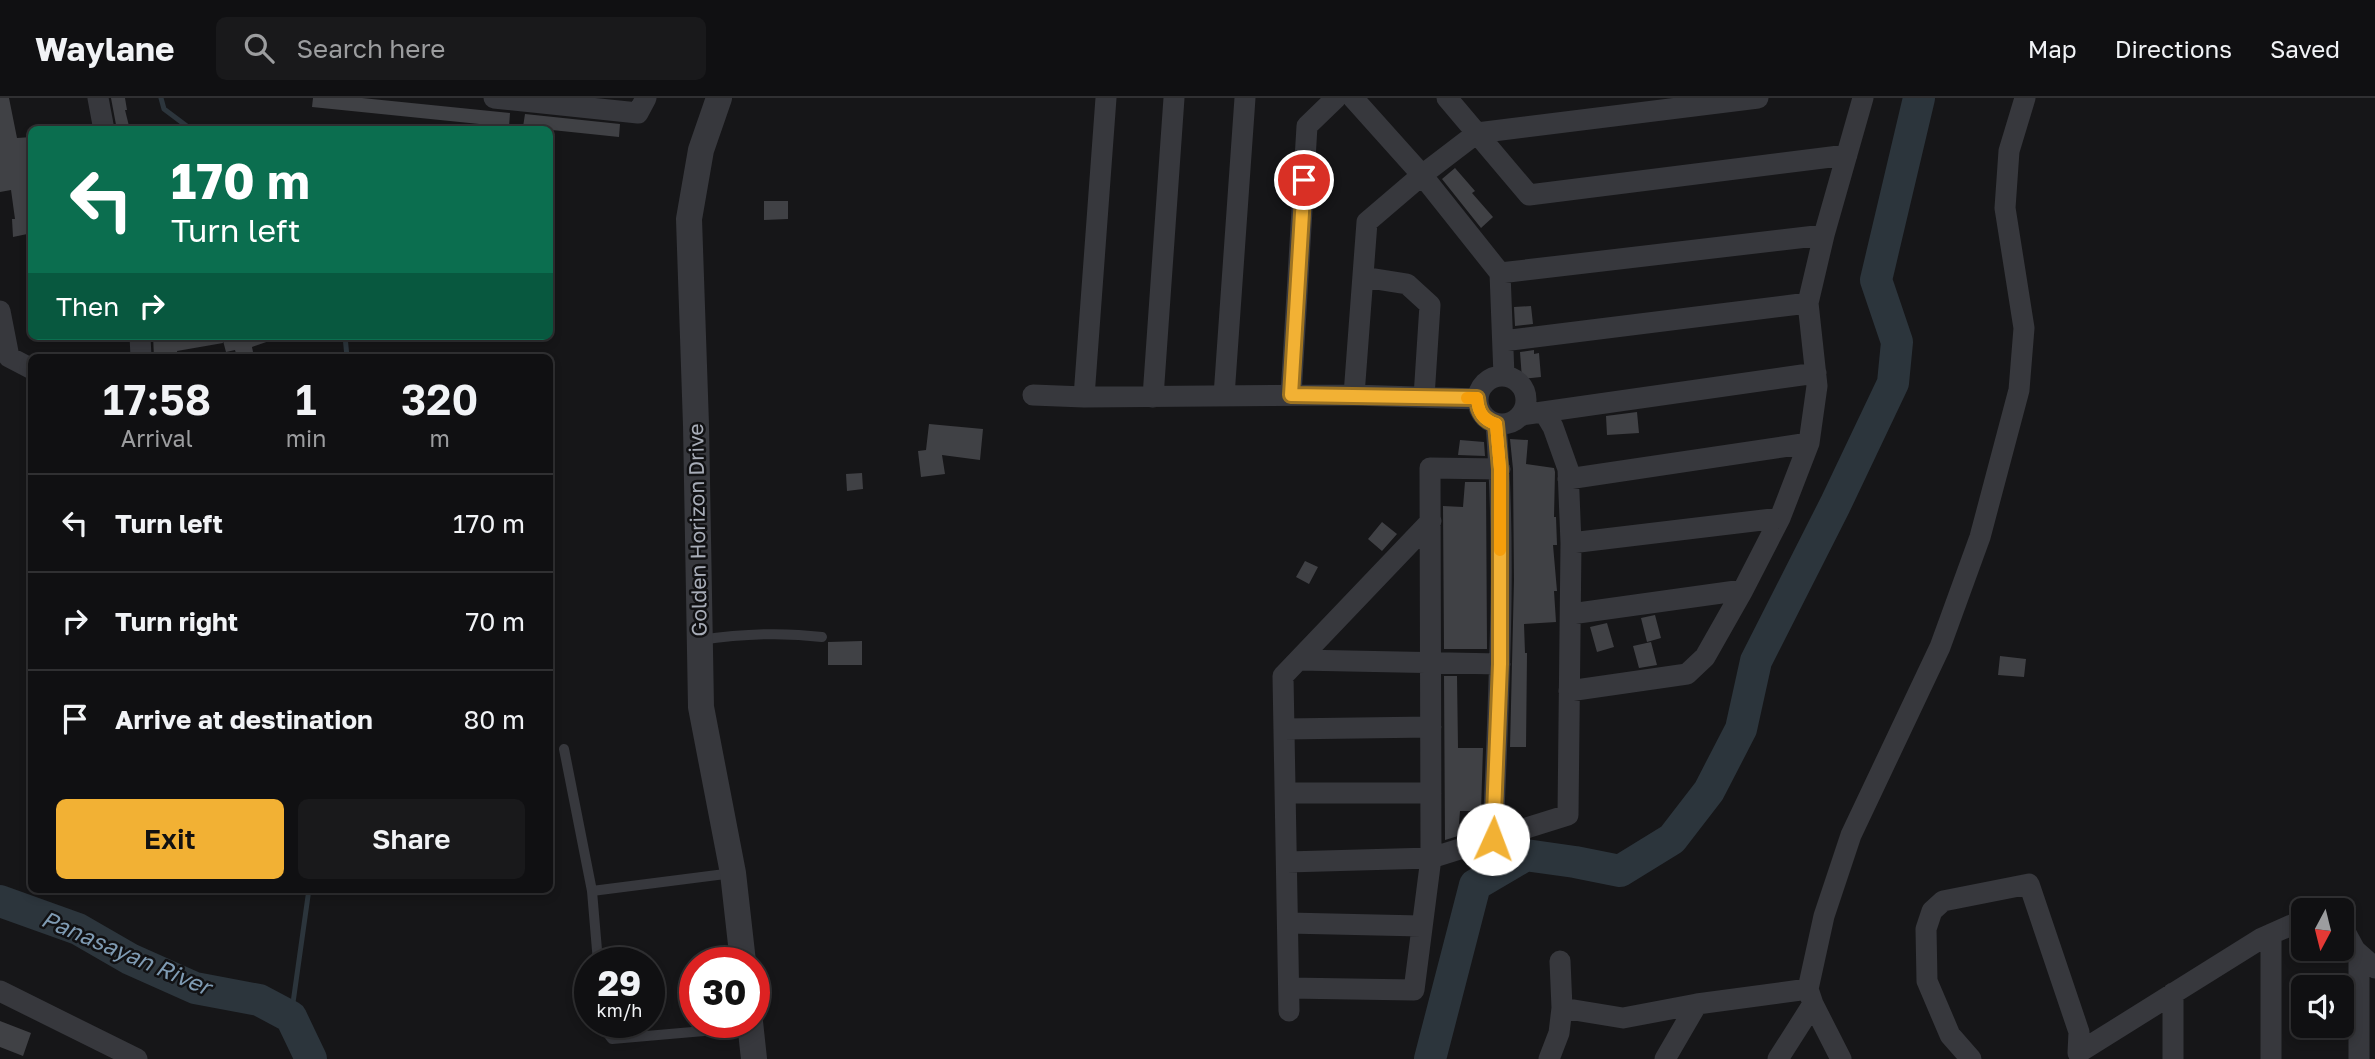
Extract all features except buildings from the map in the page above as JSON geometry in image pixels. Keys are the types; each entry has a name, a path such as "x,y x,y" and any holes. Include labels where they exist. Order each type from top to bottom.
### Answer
{"street":[{"path":"98,98 103,126"},
{"path":"494,98 638,113 646,98"},
{"name":"Golden Horizon Drive","path":"719,98 701,150 689,219 701,707 733,873 741,947"},
{"path":"1084,397 1106,98"},
{"path":"1153,397 1174,98"},
{"path":"1224,396 1245,98"},
{"path":"1291,395 1307,126 1336,98"},
{"path":"1353,98 1422,175 1500,274 1504,376"},
{"path":"1447,98 1529,195 1847,155"},
{"path":"1354,395 1367,222 1422,175 1477,134 1758,98"},
{"path":"1569,691 1687,674 1705,657 1780,518 1809,443 1817,386 1808,303 1824,235 1863,98"},
{"path":"1778,1059 1811,996 1824,916 1851,835 1940,647 1980,537 2019,390 2024,328 2005,208 2009,152 2025,98"},
{"path":"1500,274 1824,235"},
{"path":"1363,277 1407,284 1430,305 1424,397"},
{"path":"1503,341 1808,303"},
{"path":"0,311 9,357 28,367"},
{"path":"1521,415 1526,399 1524,391 1513,378 1496,376 1483,384 1477,398 1480,412 1496,424 1510,423 1521,415 1816,373"},
{"path":"1033,395 1354,395 1477,398"},
{"path":"1287,862 1431,859 1568,815 1571,543 1568,469 1553,427 1544,412"},
{"path":"1493,839 1500,664 1500,469 1496,424"},
{"path":"1568,479 1809,443"},
{"path":"1289,988 1414,990 1431,859 1430,468 1500,469"},
{"path":"1571,543 1780,518"},
{"path":"1289,1011 1283,676 1430,521"},
{"path":"1571,614 1743,590"},
{"path":"1299,660 1500,664"},
{"path":"1284,729 1431,727"},
{"path":"1285,793 1431,793"},
{"path":"1971,1059 1950,1035 1927,981 1926,929 1932,911 1943,901 2029,884 2079,1032 2076,1056"},
{"path":"1288,923 1421,926"},
{"path":"2076,1056 2173,993 2271,934 2291,925"},
{"path":"2271,934 2271,1059"},
{"path":"2354,943 2367,961 2359,1059"},
{"path":"1549,1059 1559,1033 1562,1008 1560,961"},
{"path":"0,991 131,1058"},
{"path":"2173,993 2173,1059"},
{"path":"1562,1008 1623,1018 1697,1004 1811,996"},
{"path":"1811,996 1841,1059"},
{"path":"1665,1059 1697,1004"},
{"path":"752,1038 754,1059"}],"lane":[{"path":"700,640 747,635 798,634 822,637"},
{"path":"564,749 592,891 597,947"},
{"path":"592,891 733,873"},
{"path":"611,1038 629,1038"}],"waterway":[{"path":"161,98 164,109 187,126"},
{"path":"1430,1059 1475,885 1526,855 1620,871 1672,839 1709,791 1741,729 1756,661 1893,383 1897,342 1876,280 1919,98"},
{"path":"345,340 347,354"},
{"path":"291,1017 308,893"},
{"name":"Panasayan River","path":"0,901 78,929 130,959 195,988 259,1000 291,1017 311,1059"}],"slow traffic":[{"path":"1467,398 1477,398 1484,418 1496,424 1500,469 1500,550"}],"route":[{"path":"1304,180 1291,395 1477,398 1484,418 1496,424 1500,469 1500,664 1493,839"}]}
